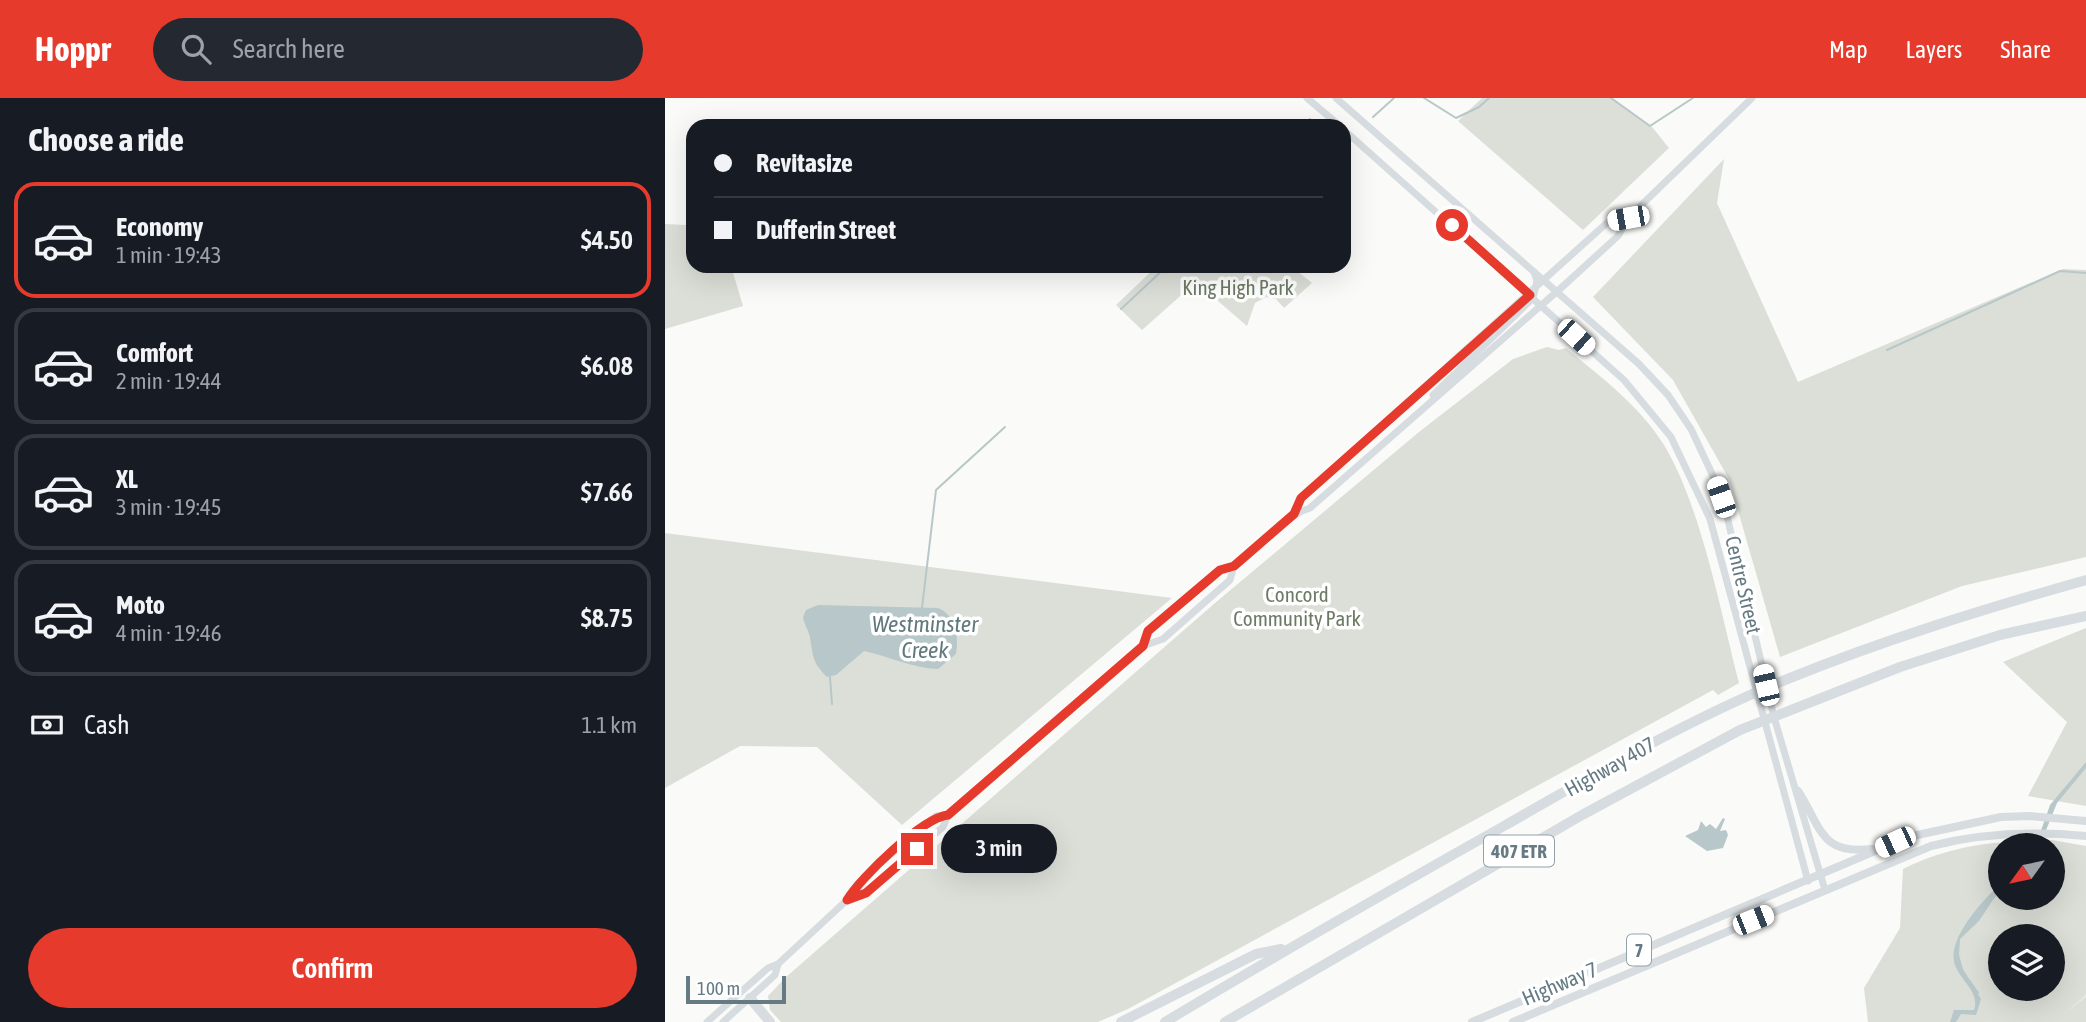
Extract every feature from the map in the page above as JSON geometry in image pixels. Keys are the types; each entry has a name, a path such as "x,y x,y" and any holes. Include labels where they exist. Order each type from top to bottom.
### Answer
{"highway":[{"name":"Highway 407","path":"1165,1022 1289,948 1604,769 1732,704 1784,680 1889,640 2086,580"},
{"name":"Highway 407","path":"1225,1022 1581,815 1740,730 1900,667 2000,635 2086,616"},
{"path":"1121,1022 1256,954 1289,948"},
{"path":"750,998 770,1022"}],"main road":[{"path":"1307,98 1332,119"},
{"name":"Centre Street","path":"1336,98 1640,364 1668,395 1691,429 1714,478 1727,516 1766,685 1825,890"},
{"path":"1143,646 1148,631 1220,570 1234,566 1294,514 1310,508 1557,292 1618,236 1628,218 1752,98"},
{"name":"Centre Street","path":"1351,136 1624,380 1651,409 1689,471 1710,520 1808,881"},
{"path":"1414,417 1532,297 1537,288 1609,221 1628,218"},
{"path":"1529,266 1535,274 1537,288"},
{"path":"1294,514 1301,498 1532,297"},
{"path":"847,900 866,893 943,827 948,815 1143,646 1163,639 1230,580 1234,566"},
{"path":"1798,791 1826,840 1849,852 1882,848"},
{"path":"706,1022 768,968 778,964 847,900 857,884 908,839 936,816 948,815"},
{"name":"Highway 7","path":"1472,1022 1882,848 1934,829 2001,817 2030,816 2086,821"},
{"name":"Highway 7","path":"1513,1022 1931,846 1979,836 2023,833 2086,836"},
{"path":"723,1022 775,975 778,964"}],"green space":[{"path":"1482,98 1610,98 1652,127 1669,148 1583,230 1458,121"},
{"path":"1724,159 1717,203 1798,382 2063,269 2086,270 2086,557 1962,586 1780,657 1729,479 1673,380 1593,297"},
{"path":"665,224 686,225 686,273 733,273 743,306 665,329"},
{"name":"King High Park","path":"1150,273 1300,273 1312,283 1284,308 1276,299 1266,297 1255,303 1247,326 1196,282 1142,330 1116,305"},
{"name":"Concord Community Park","path":"1547,347 1559,350 1566,348 1593,370 1643,417 1664,445 1689,498 1699,529 1739,683 1718,695 1713,690 1128,1009 1098,1022 781,1022 770,1010 768,996 786,977 1215,603 1419,432 1513,359"},
{"path":"665,533 1172,598 902,825 817,747 740,746 665,788"},
{"path":"2086,628 2086,806 2028,796 2067,722 2003,662"},
{"path":"2065,842 2086,846 2086,995 2066,1013 2086,996 2086,1022 1868,1022 1864,988 1900,928 1903,869 1940,854 1988,844 1988,910 2065,910"}],"water":[{"name":"Westminster Creek","path":"818,605 938,608 949,616 955,627 956,654 938,669 864,651 836,675 827,677 814,658 803,617 806,610"},
{"path":"2086,762 2086,768 2057,803 2045,833 2040,833 2050,805"},
{"path":"1723,818 1725,819 1720,831 1726,830 1728,835 1723,848 1707,851 1685,836 1698,830 1701,821 1706,827 1710,824 1716,829"},
{"path":"1988,897 1988,907 1979,921 1960,939 1959,955 1963,969 1981,999 1976,1015 1961,1014 1956,1022 1950,1022 1954,1010 1974,1010 1972,991 1959,974 1954,961 1954,951 1962,930"}],"waterway":[{"name":"Westminster Creek","path":"1373,117 1394,98"},
{"name":"Westminster Creek","path":"1424,98 1456,118 1479,107 1489,98"},
{"name":"Westminster Creek","path":"1611,98 1650,126 1693,98"},
{"path":"1887,350 2060,271 2086,273"},
{"name":"Westminster Creek","path":"1121,309 1160,273"},
{"name":"Westminster Creek","path":"922,608 936,490 1005,427"},
{"name":"Westminster Creek","path":"830,677 832,704"},
{"path":"1969,980 1978,993"}],"route":[{"path":"917,849 866,893 847,900 857,884 908,839 936,816 948,815 1143,646 1148,631 1163,618 1220,570 1234,566 1294,514 1301,498 1530,295 1452,225"}]}
